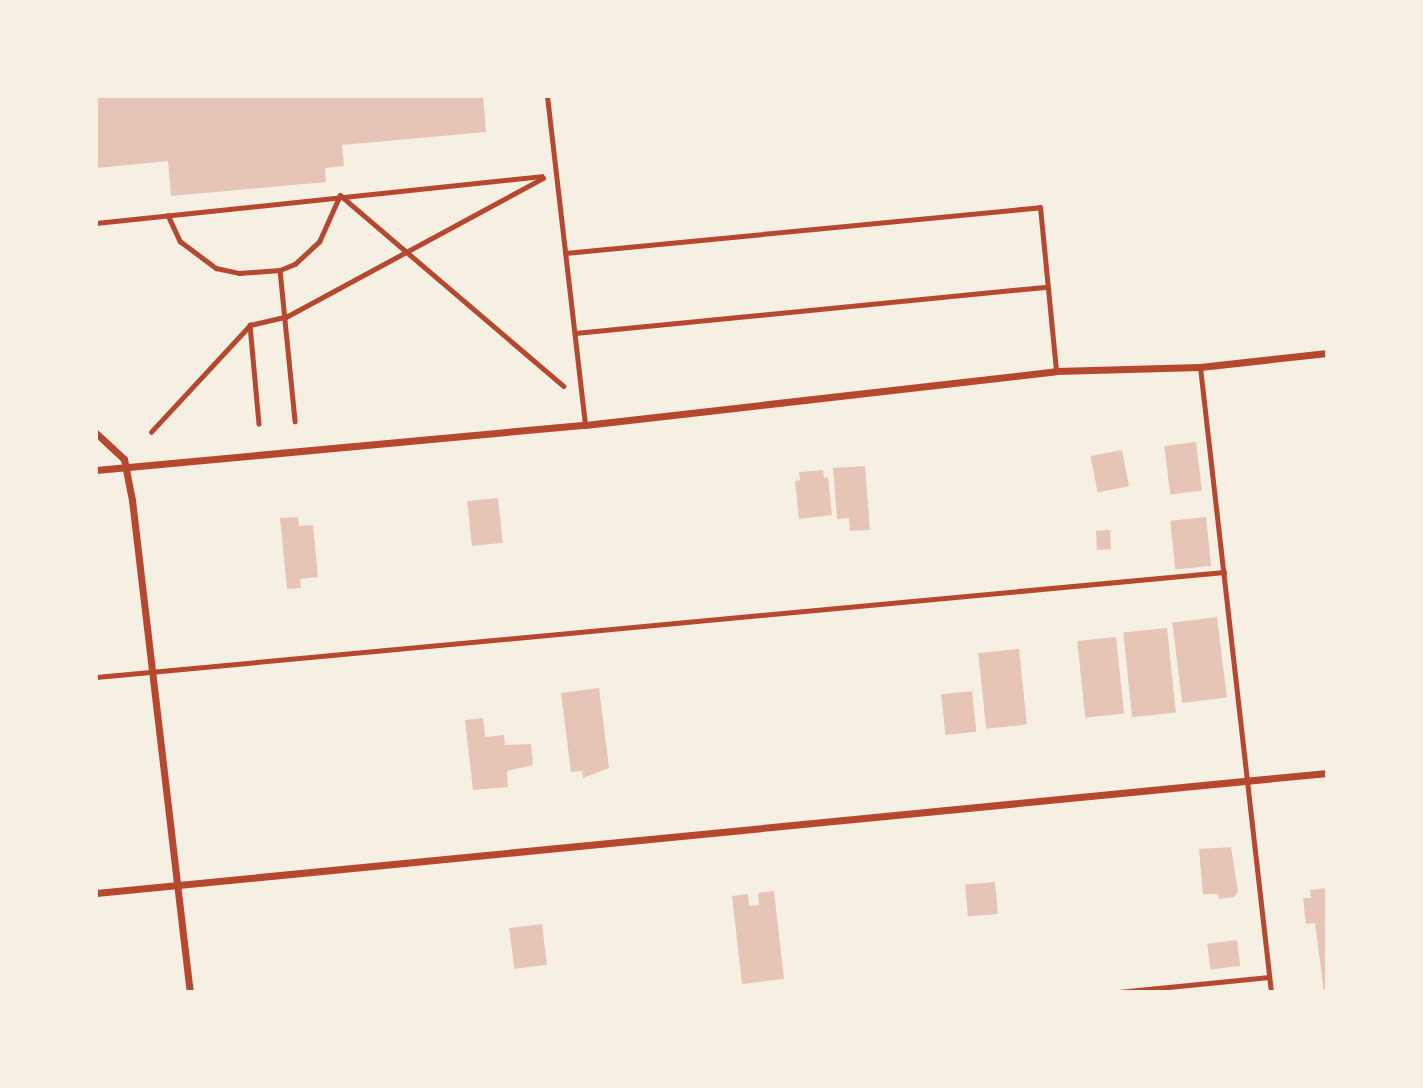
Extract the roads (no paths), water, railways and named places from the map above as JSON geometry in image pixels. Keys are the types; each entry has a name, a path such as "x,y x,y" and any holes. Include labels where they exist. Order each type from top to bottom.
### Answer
{"street":[{"path":"96,470 585,425 1056,370 1200,367 1327,353"},
{"path":"96,433 124,459 126,467 153,671 190,992"},
{"path":"96,893 1327,773"}],"lane":[{"path":"547,96 585,425"},
{"path":"565,253 1040,207 1056,370"},
{"path":"575,333 1048,287"},
{"path":"1200,367 1271,992"},
{"path":"96,677 1224,572"},
{"path":"1118,992 1269,977"}]}
